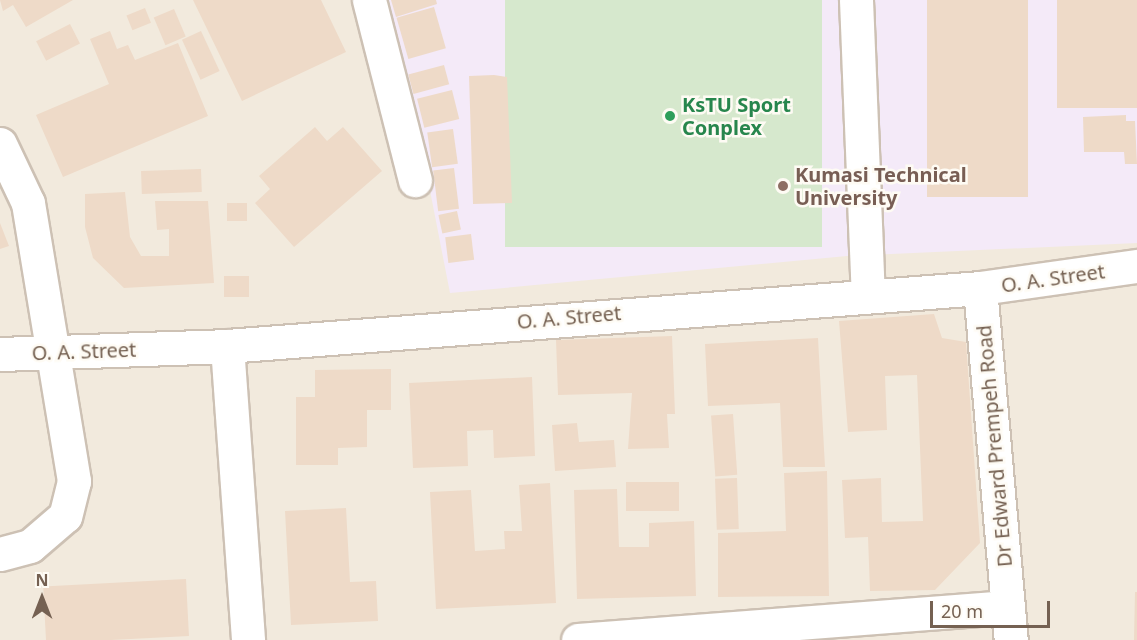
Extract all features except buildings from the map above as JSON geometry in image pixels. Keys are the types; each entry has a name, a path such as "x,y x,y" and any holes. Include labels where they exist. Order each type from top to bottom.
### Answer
{"street":[{"path":"369,0 415,180"},
{"path":"856,0 868,296"},
{"path":"0,144 28,203 50,351 74,481 65,516 30,546 0,554"},
{"name":"O. A. Street","path":"0,354 227,346 980,288 1137,266"},
{"name":"Dr Edward Prempeh Road","path":"980,288 1011,640"},
{"path":"227,346 248,640"},
{"path":"578,640 1008,608"}],"shaded area":[{"path":"0,0 1137,0 1137,640 0,640"},
{"name":"Kumasi Technical University","path":"384,0 1137,0 1137,243 847,256 450,293 418,129"}],"green space":[{"name":"KsTU Sport Conplex","path":"505,0 822,0 822,247 505,247"}],"place":[{"name":"KsTU Sport Conplex","path":"670,116"},
{"name":"Kumasi Technical University","path":"783,186"}]}
